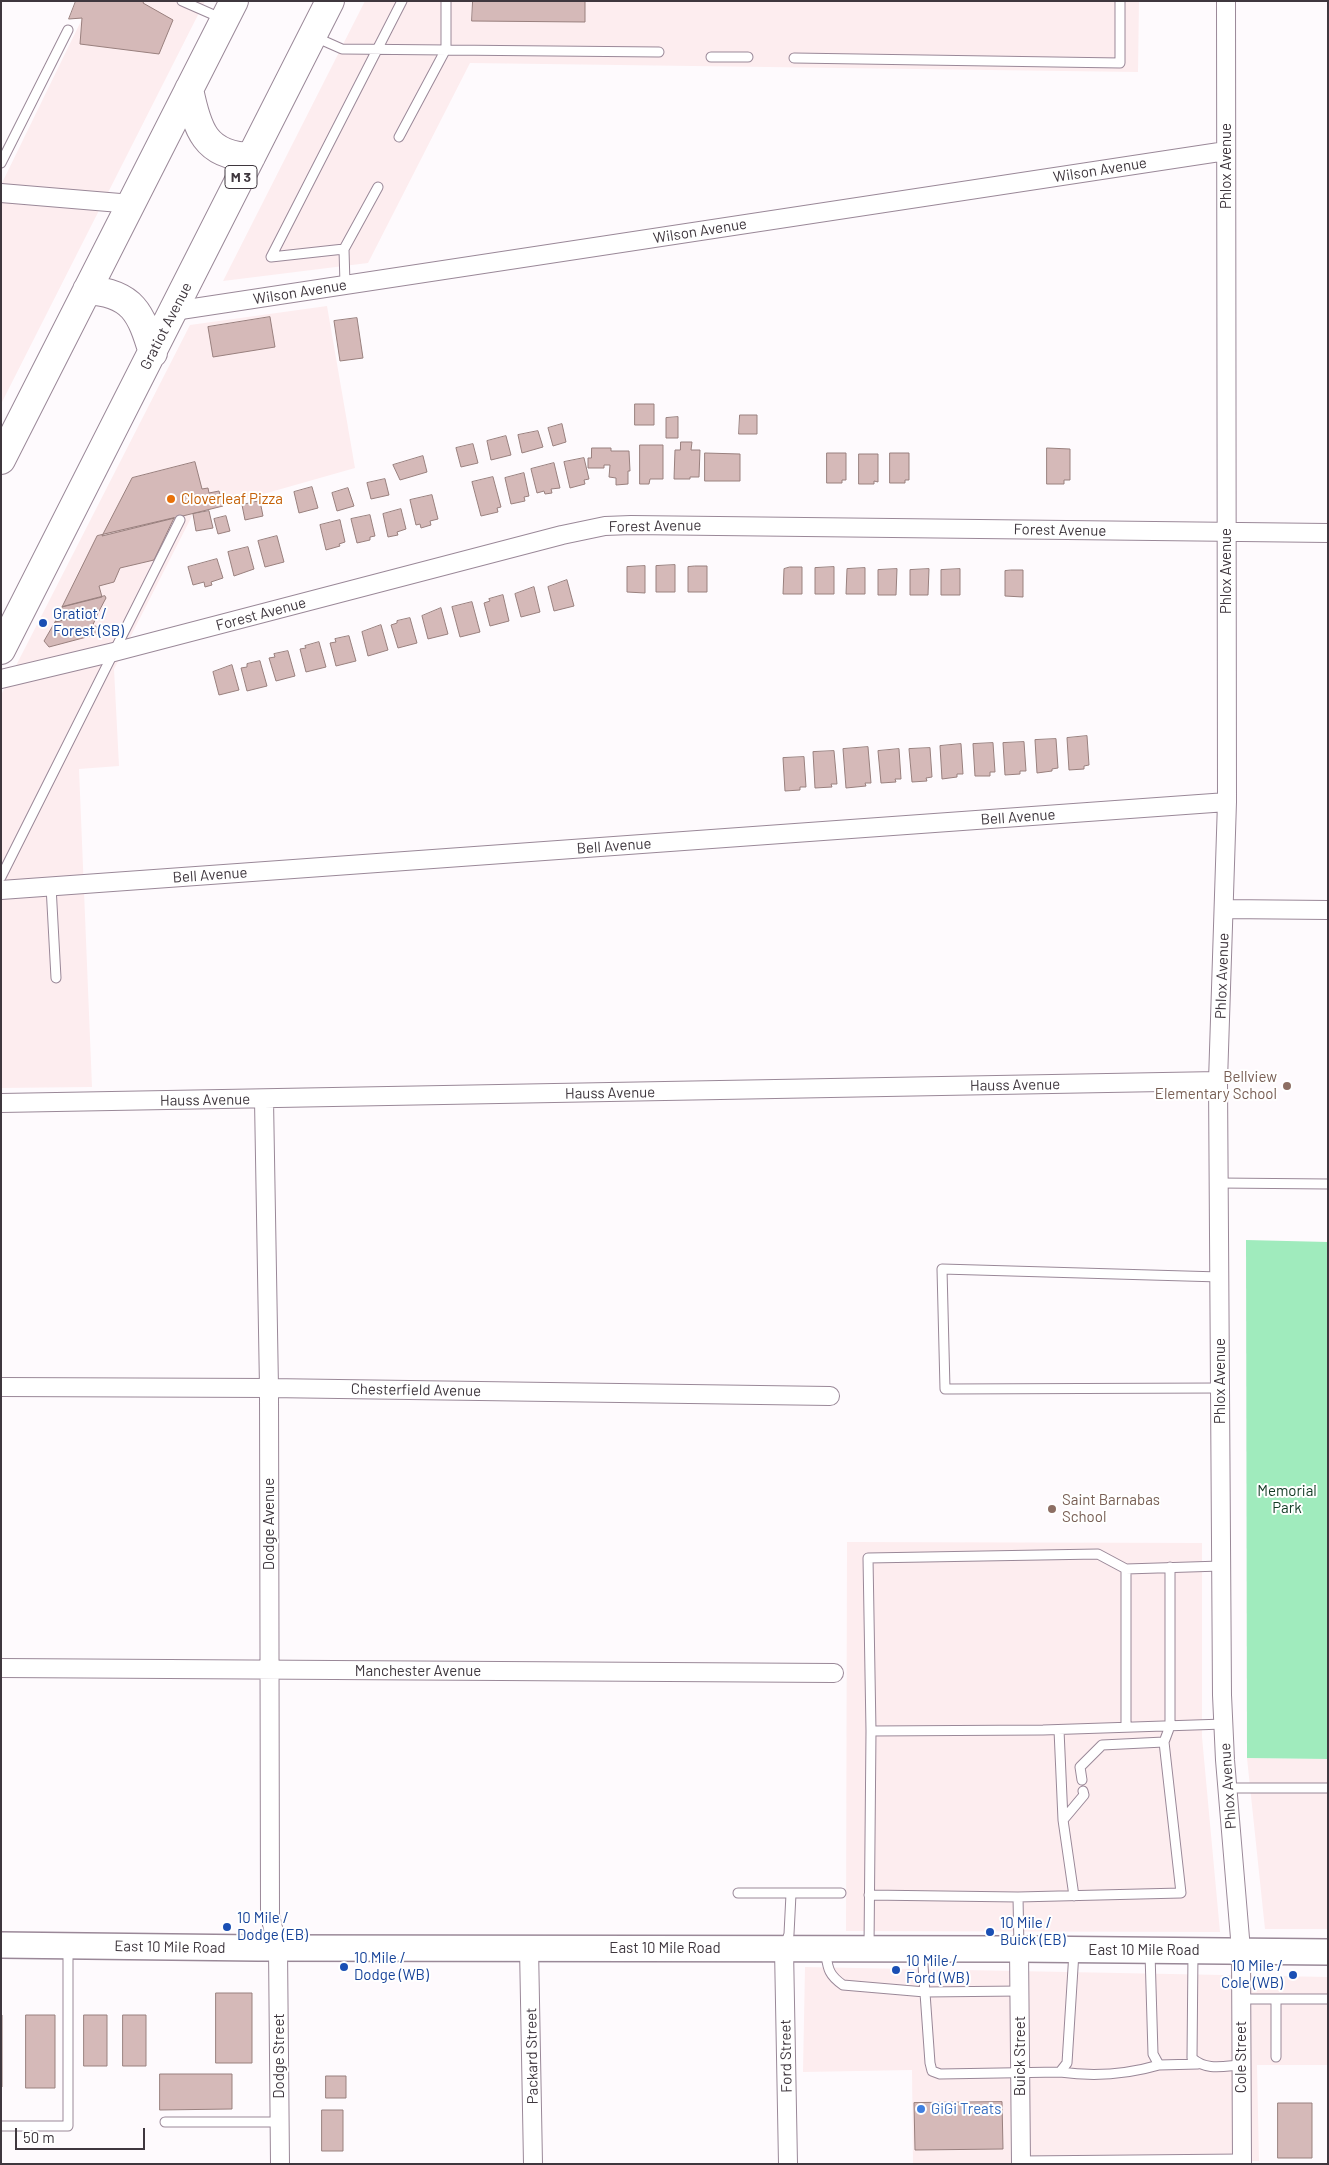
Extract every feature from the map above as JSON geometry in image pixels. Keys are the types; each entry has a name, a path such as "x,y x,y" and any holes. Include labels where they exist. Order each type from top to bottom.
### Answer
{"main road":[{"name":"Gratiot Avenue","path":"1,650 330,1"},
{"path":"1,460 229,11"},
{"path":"190,89 195,119 206,140 225,153 238,157 251,157"},
{"path":"88,290 116,294 125,300 140,320 153,353"},
{"name":"East 10 Mile Road","path":"1,1945 278,1948 1074,1949 1328,1952"}],"street":[{"name":"Phlox Avenue","path":"1226,1 1227,802 1218,1082 1221,1566 1224,1724 1241,1950"},
{"name":"Wilson Avenue","path":"174,311 1226,151"},
{"path":"1,193 132,204"},
{"name":"Forest Avenue","path":"1,679 114,652 605,526 679,525 1328,533"},
{"name":"Bell Avenue","path":"1,890 1227,802"},
{"path":"1224,909 1328,910"},
{"name":"Hauss Avenue","path":"1,1103 264,1100 1218,1082"},
{"name":"Dodge Avenue","path":"264,1100 269,1388 270,1916 278,1948"},
{"name":"Chesterfield Avenue","path":"1,1387 269,1388 830,1396"},
{"name":"Manchester Avenue","path":"1,1668 834,1673"},
{"name":"Dodge Street","path":"278,1948 280,2164"},
{"name":"Packard Street","path":"529,1948 534,2164"},
{"name":"Ford Street","path":"784,1949 788,2164"},
{"name":"Buick Street","path":"1019,1949 1021,2162"},
{"name":"Cole Street","path":"1241,1950 1242,2161"}],"lane":[{"path":"182,1 229,11"},
{"path":"344,249 271,257 402,1"},
{"path":"399,137 446,49 446,1"},
{"path":"794,58 1120,63 1120,1"},
{"path":"1,163 68,30"},
{"path":"312,36 342,49 659,52"},
{"path":"711,57 748,57"},
{"path":"345,285 344,249 378,187"},
{"path":"1,877 180,520"},
{"path":"51,886 56,978"},
{"path":"1219,1183 1328,1184"},
{"path":"1220,1277 942,1269 945,1389 1220,1388"},
{"path":"869,1949 871,1731 868,1558 1098,1554 1126,1568 1221,1566"},
{"path":"869,1895 1018,1897 1181,1893 1164,1742 1170,1726 1170,1567"},
{"path":"1126,1568 1126,1727"},
{"path":"871,1731 1059,1730 1224,1724"},
{"path":"1059,1730 1063,1820 1074,1896"},
{"path":"1082,1780 1080,1767 1102,1745 1164,1742"},
{"path":"1228,1788 1328,1788"},
{"path":"1063,1820 1084,1795 1083,1791"},
{"path":"738,1893 841,1894"},
{"path":"784,1949 789,1934 791,1894"},
{"path":"1018,1897 1019,1949"},
{"path":"1,2126 68,2126 68,1946"},
{"path":"825,1949 828,1968 832,1978 843,1985 925,1992 1020,1991"},
{"path":"922,1949 930,2063 932,2071 940,2074 1060,2072 1082,2075 1124,2074 1159,2065 1198,2064 1210,2067 1241,2065"},
{"path":"1060,2072 1067,2063 1074,1949"},
{"path":"1150,1950 1153,2054 1159,2065"},
{"path":"1193,1950 1192,2058 1198,2064"},
{"path":"1241,1999 1328,1999"},
{"path":"1276,1999 1276,2057"},
{"path":"165,2122 279,2122"},
{"path":"1021,2162 1242,2161"}],"shaded area":[{"path":"76,1 205,1 1,404 1,185 82,19 69,19"},
{"path":"365,1 1139,1 1138,72 470,63 368,263 223,281"},
{"path":"327,306 355,468 193,514 114,669 119,766 79,769 92,1087 1,1088 1,695 190,325"},
{"path":"847,1542 1202,1543 1202,1737 1220,1932 846,1931"},
{"path":"1247,1758 1328,1759 1328,1929 1265,1929"},
{"path":"805,1967 1328,1977 1328,2065 1257,2065 1259,2161 913,2164 912,2070 803,2072"}],"green space":[{"name":"Memorial Park","path":"1246,1240 1328,1242 1328,1759 1247,1758"}],"building":[{"path":"76,1 144,1 143,3 173,20 159,54 80,44 82,18 69,19"},
{"path":"473,1 585,1 585,22 472,21"},
{"path":"270,317 275,347 213,357 208,327"},
{"path":"357,318 363,358 340,361 334,321"},
{"path":"635,404 654,404 654,425 635,425"},
{"path":"740,415 757,415 757,434 739,434"},
{"path":"678,417 678,438 666,438 666,418"},
{"path":"562,424 566,442 553,446 548,428"},
{"path":"538,431 543,447 522,453 518,435"},
{"path":"506,436 511,455 491,460 487,441"},
{"path":"681,442 692,442 691,450 700,450 699,477 674,479 675,450 680,450"},
{"path":"473,444 478,463 461,467 456,448"},
{"path":"640,445 663,445 663,479 650,479 649,484 640,484"},
{"path":"592,448 611,448 611,451 629,451 630,471 628,471 628,484 616,485 616,478 609,477 610,465 604,465 604,468 588,468 588,458 591,458"},
{"path":"1047,448 1070,449 1070,480 1064,480 1064,484 1047,484"},
{"path":"705,453 740,454 740,481 705,481"},
{"path":"827,453 846,453 846,480 842,480 842,483 827,483"},
{"path":"890,453 909,453 909,480 905,480 905,483 890,483"},
{"path":"859,454 878,454 878,482 874,481 874,484 859,484"},
{"path":"423,456 427,472 400,480 393,465"},
{"path":"584,458 589,479 584,480 585,484 570,488 564,462"},
{"name":"Cloverleaf Pizza","path":"195,462 202,489 208,488 209,493 219,491 223,506 102,536 132,478"},
{"path":"554,463 560,488 551,489 552,493 545,494 544,491 537,493 531,469"},
{"path":"524,473 529,496 524,497 525,501 511,504 505,478"},
{"path":"493,477 501,507 497,508 498,512 481,516 472,482"},
{"path":"385,479 389,495 371,499 367,483"},
{"path":"312,487 318,508 299,513 294,492"},
{"path":"348,488 354,506 337,511 332,493"},
{"path":"432,495 438,519 430,521 431,525 421,528 420,524 416,525 410,500"},
{"path":"260,501 263,516 245,520 242,505"},
{"path":"401,509 406,529 397,532 398,535 388,537 383,514"},
{"path":"209,511 213,528 196,531 193,514"},
{"path":"370,515 375,536 370,537 370,540 357,543 351,519"},
{"path":"226,516 230,531 218,534 214,519"},
{"path":"174,518 154,560 120,568 114,582 99,586 102,597 62,607 97,536"},
{"path":"340,520 345,542 339,544 340,546 326,550 320,525"},
{"path":"277,536 284,562 265,567 258,541"},
{"path":"248,547 254,569 234,576 228,552"},
{"path":"217,559 223,578 211,582 212,585 205,587 204,582 193,585 188,567"},
{"path":"675,565 675,592 656,592 656,566"},
{"path":"645,566 645,593 627,592 627,567"},
{"path":"707,566 707,592 688,592 688,567"},
{"path":"802,567 802,594 783,594 784,569"},
{"path":"834,567 834,594 815,594 815,568"},
{"path":"865,568 865,594 846,594 847,569"},
{"path":"897,569 896,595 878,595 878,570"},
{"path":"929,569 928,595 910,595 910,570"},
{"path":"960,569 960,595 941,595 941,570"},
{"path":"1023,570 1023,597 1005,596 1005,571"},
{"path":"567,580 574,606 554,611 548,587"},
{"path":"534,587 540,612 521,617 515,594"},
{"path":"503,595 509,621 490,626 484,603 490,601 489,599"},
{"path":"105,596 106,598 98,613 55,622 62,607"},
{"path":"472,602 480,632 460,637 452,607"},
{"path":"441,608 448,634 428,639 422,616"},
{"path":"98,613 92,627 96,626 98,634 49,647 44,641 55,622"},
{"path":"410,618 417,643 398,648 391,625 397,623 397,621"},
{"path":"381,625 388,650 368,656 362,632"},
{"path":"349,636 356,661 336,666 330,643 336,642 335,639"},
{"path":"319,642 326,667 306,672 300,649"},
{"path":"288,651 295,676 276,681 269,658 275,657 274,654"},
{"path":"260,661 267,686 247,691 241,668 247,667 247,664"},
{"path":"232,665 239,690 219,695 213,672"},
{"path":"1087,736 1089,765 1084,766 1084,769 1069,770 1067,738"},
{"path":"1056,739 1058,768 1052,769 1052,771 1037,773 1035,740"},
{"path":"1024,742 1026,771 1020,771 1020,774 1005,775 1003,743"},
{"path":"993,743 995,772 990,772 990,776 975,776 973,744"},
{"path":"961,744 963,774 957,774 957,777 942,779 940,746"},
{"path":"868,747 871,783 865,783 866,786 846,788 843,749"},
{"path":"930,748 932,777 926,778 927,781 912,782 909,749"},
{"path":"899,749 901,779 895,779 896,782 881,783 878,751"},
{"path":"834,751 837,784 831,784 832,787 815,788 813,752"},
{"path":"804,757 806,787 800,787 800,790 785,791 783,758"},
{"path":"216,1993 252,1993 252,2063 216,2063"},
{"path":"2,2015 2,2087 1,2087"},
{"path":"26,2015 55,2015 55,2088 26,2088"},
{"path":"84,2015 107,2015 107,2066 84,2066"},
{"path":"123,2015 146,2015 146,2066 123,2066"},
{"path":"160,2074 232,2074 232,2109 160,2110"},
{"path":"326,2076 346,2076 346,2098 326,2098"},
{"path":"1002,2102 1003,2149 915,2150 914,2103"},
{"path":"1278,2103 1312,2103 1312,2158 1278,2158"},
{"path":"322,2110 343,2110 343,2151 322,2151"}],"place":[{"name":"Cloverleaf Pizza","path":"171,499"},
{"name":"Gratiot / Forest (SB)","path":"43,623"},
{"name":"Bellview Elementary School","path":"1287,1086"},
{"name":"Saint Barnabas School","path":"1052,1509"},
{"name":"10 Mile / Dodge (EB)","path":"227,1927"},
{"name":"10 Mile / Buick (EB)","path":"990,1932"},
{"name":"10 Mile / Dodge (WB)","path":"344,1967"},
{"name":"10 Mile / Ford (WB)","path":"896,1970"},
{"name":"10 Mile / Cole (WB)","path":"1293,1975"},
{"name":"GiGi Treats","path":"921,2109"}]}
